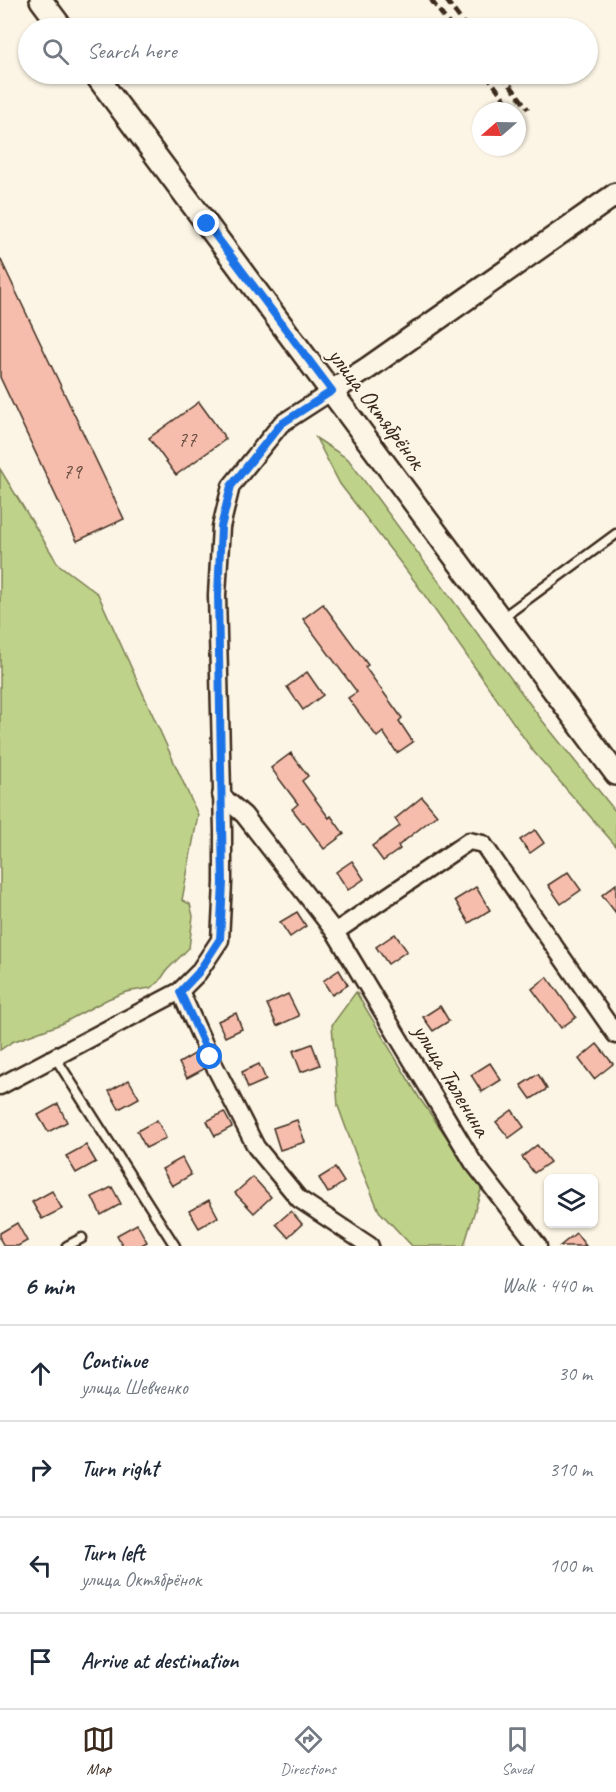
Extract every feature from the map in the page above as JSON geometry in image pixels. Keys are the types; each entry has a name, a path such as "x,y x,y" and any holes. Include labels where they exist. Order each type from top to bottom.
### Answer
{"street":[{"path":"41,0 54,18"},
{"name":"улица Октябрёнок","path":"102,84 616,774"},
{"path":"0,1086 180,992 198,973 220,939 223,883 218,595 221,527 231,486 281,424 368,368 616,195"},
{"name":"улица Тюленина","path":"221,795 244,815 335,932 473,1162 538,1246"},
{"path":"335,932 469,841 483,844 616,1035"},
{"path":"180,992 256,1147 299,1199 370,1246"}],"lane":[{"path":"501,618 616,534"},
{"path":"55,1058 175,1246"},
{"path":"67,1246 82,1238"}],"green space":[{"path":"316,438 348,459 541,719 616,812 616,846 533,751 416,583 340,484"},
{"path":"0,469 58,564 98,594 198,815 182,900 190,904 193,916 189,948 167,970 159,982 150,988 126,992 108,999 61,1024 12,1042 0,1050"},
{"path":"356,992 420,1099 482,1187 464,1246 412,1246 379,1211 338,1106 332,1025"}],"building":[{"path":"0,258 124,519 77,541 0,377"},
{"path":"199,402 226,439 176,475 149,438"},
{"path":"323,604 368,665 365,667 402,718 399,721 413,742 397,753 383,732 377,737 348,698 357,692 303,619"},
{"path":"307,672 323,695 303,710 287,687"},
{"path":"291,753 308,776 302,781 329,818 331,816 344,834 324,849 292,809 298,804 271,768"},
{"path":"422,797 437,815 398,846 400,849 383,861 372,846 400,826 395,819"},
{"path":"535,830 544,843 530,853 520,840"},
{"path":"352,861 364,879 348,890 336,872"},
{"path":"568,872 581,890 561,904 548,885"},
{"path":"616,884 616,913 602,895"},
{"path":"476,887 490,910 469,923 455,900"},
{"path":"297,912 306,926 290,937 280,922"},
{"path":"395,934 407,951 388,964 376,947"},
{"path":"339,970 348,985 332,995 323,981"},
{"path":"547,977 576,1017 561,1028 532,989"},
{"path":"288,994 299,1016 277,1026 267,1004"},
{"path":"440,1006 449,1021 433,1031 423,1017"},
{"path":"236,1013 242,1029 225,1037 218,1021"},
{"path":"312,1044 320,1065 301,1072 293,1051"},
{"path":"597,1044 613,1064 594,1079 579,1059"},
{"path":"196,1053 204,1069 187,1078 179,1063"},
{"path":"490,1063 501,1080 482,1092 471,1075"},
{"path":"259,1064 266,1080 248,1088 242,1072"},
{"path":"538,1074 547,1089 531,1099 521,1085"},
{"path":"129,1080 139,1098 119,1109 109,1091"},
{"path":"58,1104 67,1122 48,1132 38,1115"},
{"path":"512,1110 524,1127 509,1138 496,1122"},
{"path":"224,1112 232,1127 215,1136 207,1121"},
{"path":"157,1120 166,1138 146,1148 137,1131"},
{"path":"297,1120 305,1142 280,1150 273,1128"},
{"path":"86,1145 96,1162 76,1173 66,1156"},
{"path":"537,1145 550,1162 534,1173 522,1157"},
{"path":"182,1158 191,1175 172,1186 162,1169"},
{"path":"335,1168 344,1182 328,1193 319,1178"},
{"path":"253,1177 271,1197 254,1213 235,1193"},
{"path":"112,1187 121,1204 101,1215 92,1197"},
{"path":"52,1191 62,1209 42,1219 32,1202"},
{"path":"209,1200 218,1217 199,1228 189,1211"},
{"path":"291,1211 302,1224 288,1237 276,1224"},
{"path":"17,1223 27,1241 18,1246 4,1246 0,1233"},
{"path":"137,1224 147,1242 140,1246 123,1246 117,1235"},
{"path":"576,1233 586,1246 560,1246"}],"railway":[{"path":"431,0 444,18"},
{"path":"446,0 460,18"},
{"path":"493,84 507,102"},
{"path":"509,84 528,109"}],"route":[{"path":"207,224 332,391 281,424 231,486 221,527 218,595 223,831 222,923 220,939 210,957 180,992 210,1057"}]}
